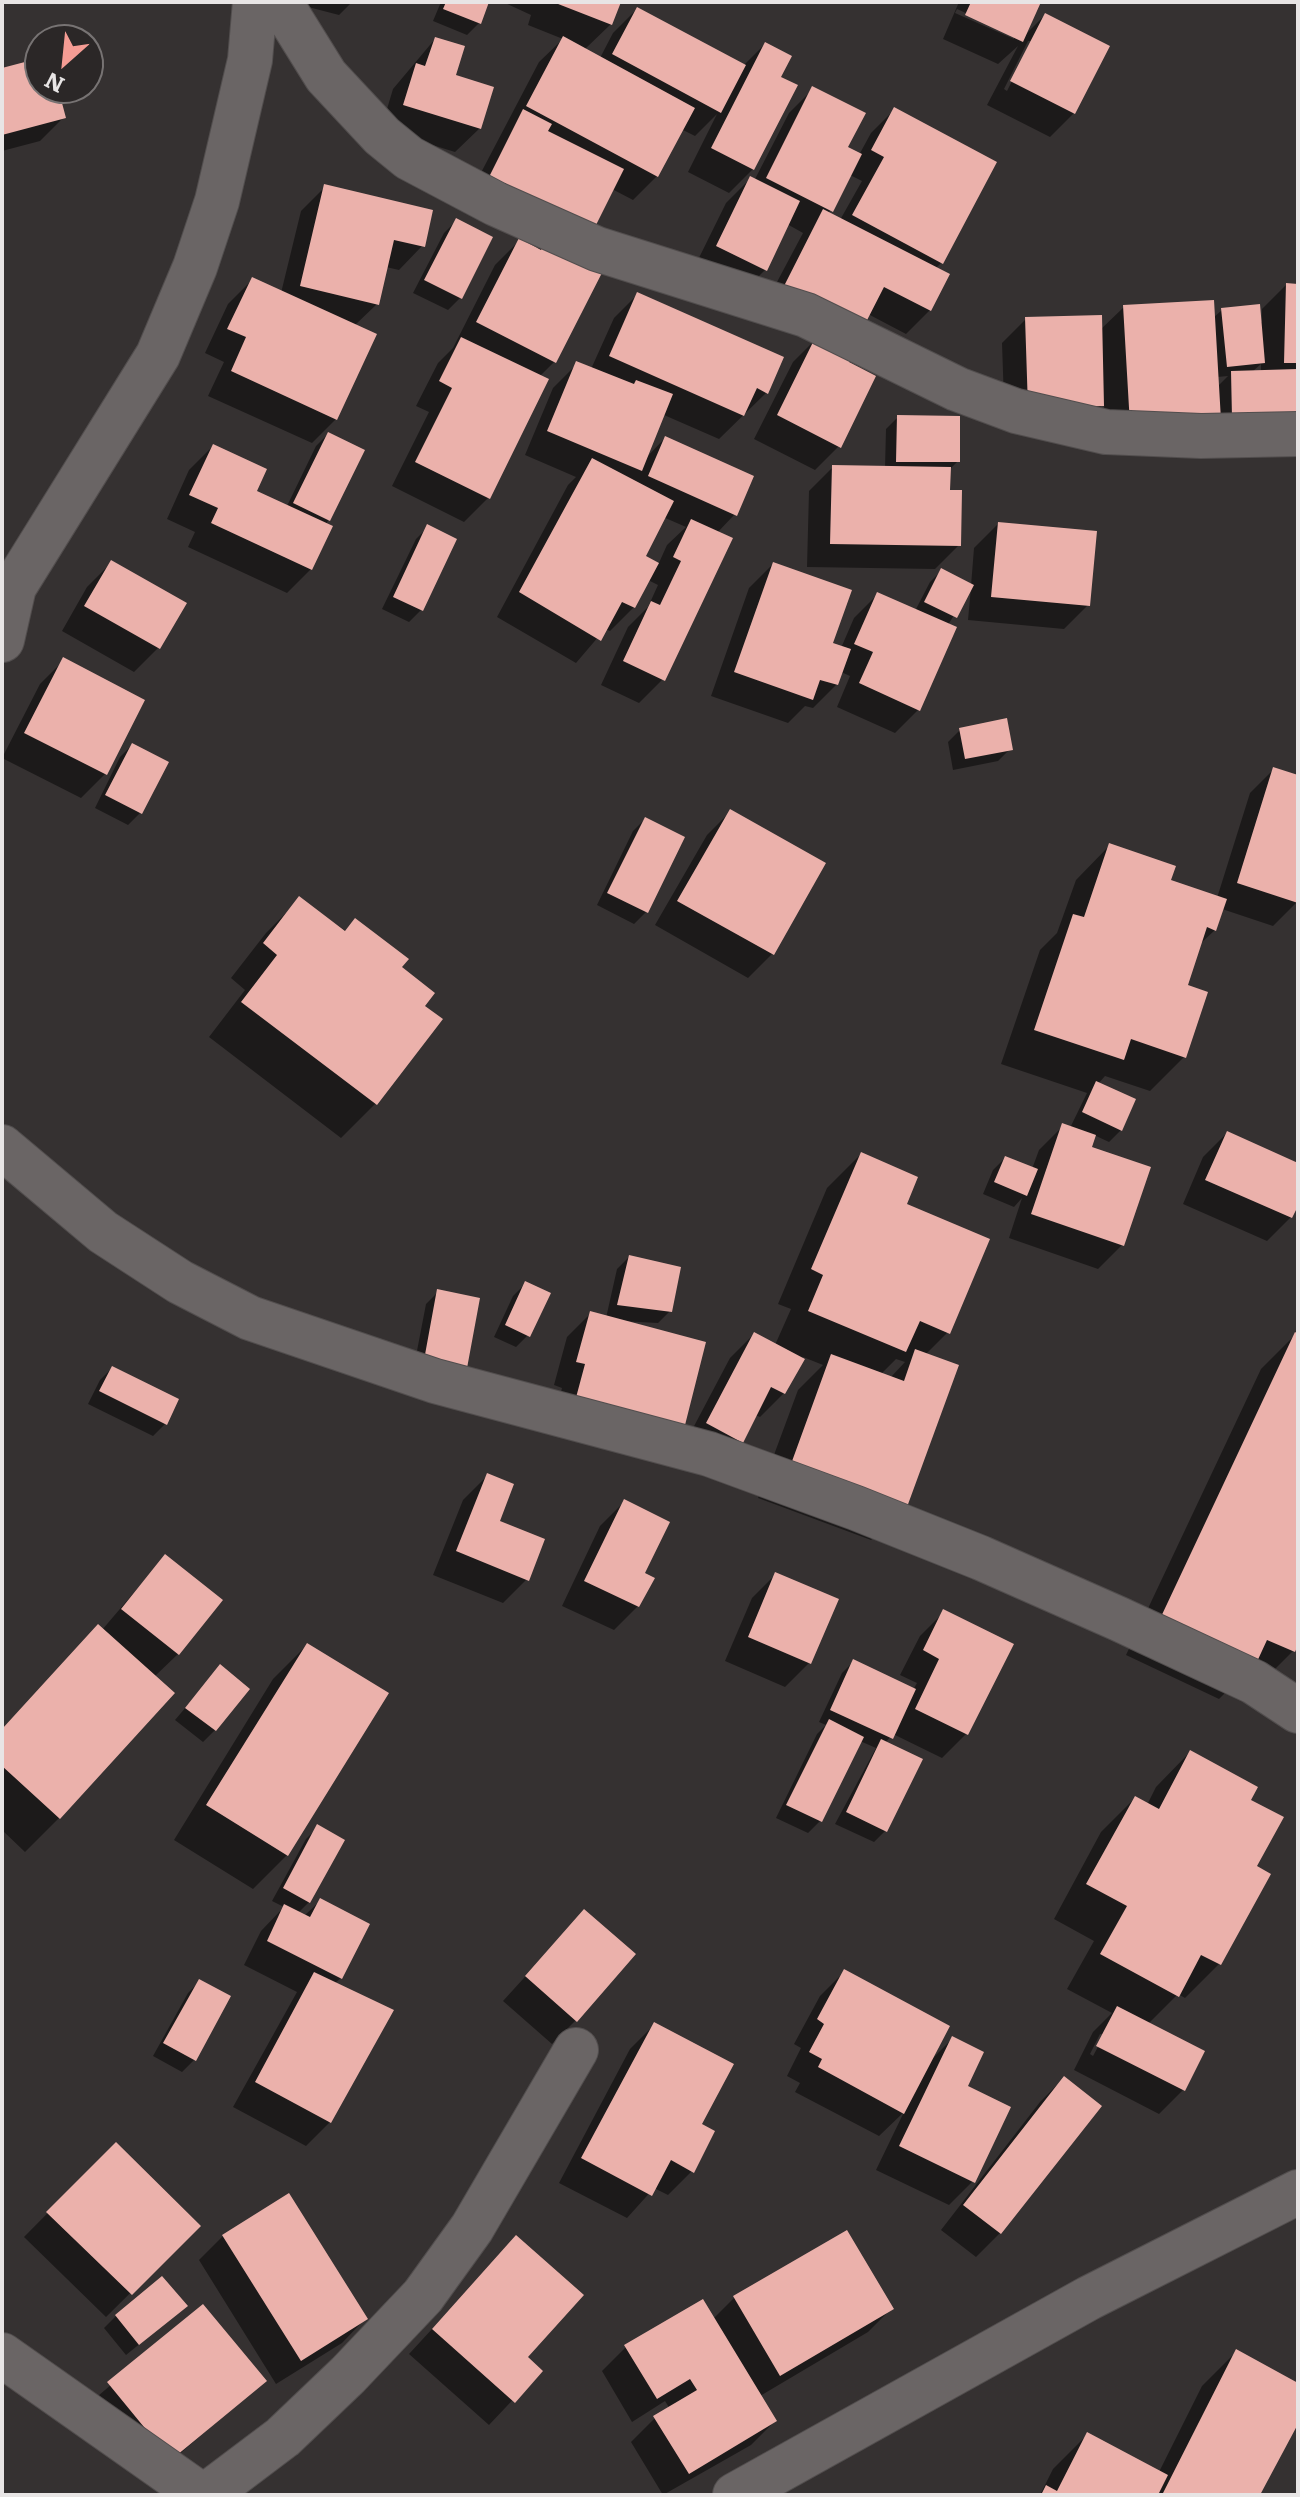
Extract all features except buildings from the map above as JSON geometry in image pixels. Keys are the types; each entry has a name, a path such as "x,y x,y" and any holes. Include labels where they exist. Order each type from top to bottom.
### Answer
{"street":[{"path":"2,640 8,592 158,355 195,267 217,201 250,60 255,2"},
{"path":"280,2 326,76 382,136 409,158 496,204 597,249 806,315 957,389 1016,411 1106,432 1201,436 1298,434"},
{"path":"2,1147 103,1232 180,1282 250,1318 435,1381 709,1454 856,1508 981,1558 1132,1625 1254,1682 1298,1711"},
{"path":"2,2355 204,2495 283,2437 348,2375 423,2296 472,2228 576,2050"},
{"path":"735,2495 1089,2298 1298,2192"}]}
